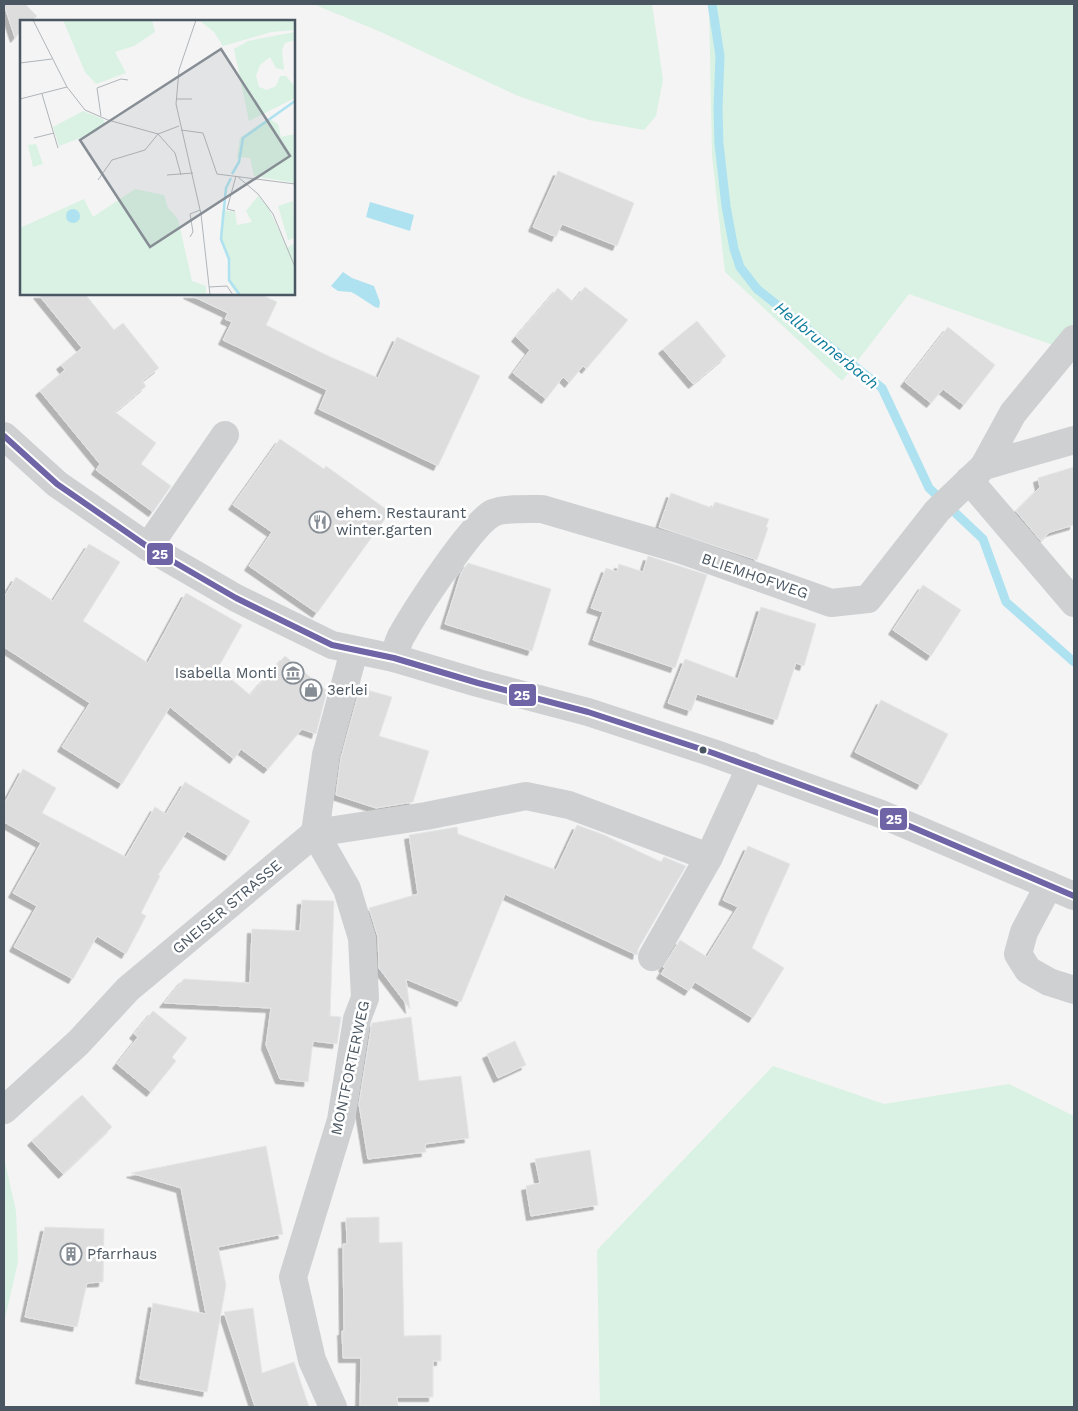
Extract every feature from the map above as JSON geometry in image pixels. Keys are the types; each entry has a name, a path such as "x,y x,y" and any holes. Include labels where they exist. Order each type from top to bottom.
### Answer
{"street":[{"name":"BLIEMHOFWEG","path":"394,658 401,635 476,528 493,514 518,509 542,509 682,550 831,603 868,598 961,488 1013,413 1074,339"},
{"path":"148,547 225,435"},
{"path":"4,436 58,484 148,547 193,574 332,645 394,658 478,683 588,712 751,766 881,814 1074,896"},
{"path":"1074,440 961,488 1074,603"},
{"path":"354,651 326,756 315,833 426,816 526,796 569,804 709,856"},
{"path":"652,957 709,856 751,766"},
{"name":"MONTFORTERWEG","path":"315,833 346,889 362,938 365,998 357,1019 341,1120 294,1277 312,1360 333,1407"},
{"name":"GNEISER STRASSE","path":"4,1110 78,1043 128,989 315,833"},
{"path":"1049,885 1024,932 1018,954 1028,970 1049,982 1074,990"},
{"path":"346,889 362,886 370,907"}],"green space":[{"path":"313,4 652,4 663,80 656,116 644,130 589,120 518,96 381,32"},
{"path":"709,4 1074,4 1074,324 1053,345 909,294 842,381 725,272 712,156"},
{"path":"773,1066 884,1104 1009,1084 1074,1116 1074,1407 600,1407 597,1250"},
{"path":"4,1158 16,1211 18,1262 4,1323"}],"water":[{"path":"370,202 414,215 410,231 366,217"},
{"path":"343,272 352,278 374,286 380,302 379,308 351,292 338,291 331,286"}],"building":[{"path":"4,4 25,4 37,16 32,20 20,20 20,32 15,38"},
{"path":"558,171 634,203 617,246 562,224 556,237 533,227"},
{"path":"585,287 628,320 586,369 583,366 569,383 563,377 546,399 513,373 530,350 516,337 558,288 573,302"},
{"path":"39,295 86,295 114,330 123,323 159,368 142,381 146,386 115,412 156,443 141,464 171,486 153,512 96,470 100,464 40,391 65,370 61,365 82,348"},
{"path":"190,295 262,295 277,302 266,325 378,378 397,337 480,376 438,466 319,409 327,390 223,340 232,322 225,319 228,313"},
{"path":"697,321 726,356 693,384 663,349"},
{"path":"948,327 995,365 964,405 943,389 931,403 905,382"},
{"name":"ehem. Restaurant winter.garten","path":"280,439 324,469 326,466 390,512 317,613 249,566 272,532 233,505"},
{"path":"1074,467 1074,525 1050,532 1041,541 1016,511 1040,487 1038,478"},
{"path":"671,493 712,508 715,502 769,519 766,527 768,528 757,560 659,527"},
{"path":"89,544 120,562 83,621 148,663 186,593 242,625 218,668 250,695 285,656 327,691 316,734 302,729 268,769 241,749 234,759 170,707 122,784 62,747 90,703 4,647 4,597 16,577 53,601"},
{"path":"648,556 707,575 675,668 593,640 603,612 591,608 606,568 617,572 619,564 643,572"},
{"path":"468,563 551,589 532,651 445,624 461,573"},
{"path":"923,585 961,610 931,656 893,630"},
{"path":"761,607 816,624 804,666 796,663 777,720 697,694 691,711 668,703 685,659 738,679"},
{"path":"360,688 392,697 379,736 429,751 413,802 376,808 336,795 341,758"},
{"path":"881,700 948,734 921,785 855,752"},
{"path":"23,769 56,788 42,813 126,857 155,807 166,814 185,782 250,821 229,856 187,831 158,875 160,876 141,913 146,916 126,954 97,936 73,979 14,947 37,906 13,893 41,843 4,822 4,804"},
{"path":"577,825 604,835 661,862 664,857 686,866 638,949 637,955 505,894 461,1002 406,979 410,1009 379,968 378,937 369,908 418,894 409,835 457,827 458,834 556,870"},
{"path":"748,846 790,864 752,948 784,968 753,1018 695,982 689,991 661,974 665,968 663,967 680,940 707,957 738,907 723,900"},
{"path":"302,900 334,901 330,1016 341,1017 337,1044 313,1041 308,1082 280,1079 266,1045 271,1008 164,1003 184,979 250,983 252,929 300,931"},
{"path":"153,1011 187,1038 172,1057 176,1061 151,1092 117,1064 138,1037 134,1034"},
{"path":"411,1017 419,1081 461,1076 469,1138 425,1144 426,1152 368,1159 359,1104 372,1023"},
{"path":"515,1041 526,1065 498,1078 487,1054"},
{"path":"82,1095 112,1127 63,1174 32,1141"},
{"path":"266,1146 283,1234 218,1247 226,1285 207,1392 140,1379 153,1303 206,1314 181,1188 131,1173"},
{"path":"590,1150 598,1205 531,1216 526,1186 540,1183 535,1159"},
{"path":"379,1217 379,1243 402,1242 404,1336 441,1335 441,1361 433,1361 433,1397 397,1397 398,1406 360,1406 361,1358 343,1358 343,1244 347,1244 346,1218"},
{"name":"Pfarrhaus","path":"45,1227 104,1229 103,1282 87,1283 77,1327 25,1317"},
{"path":"253,1308 262,1373 294,1362 309,1407 255,1407 224,1312"}],"waterway":[{"name":"Hellbrunnerbach","path":"712,4 720,56 719,144 726,206 734,249 740,267 757,289 882,388 929,488 983,539 1006,602 1074,662"}],"transit line":[{"name":"25","path":"4,436 57,484 148,547 236,598 332,645 394,658 478,683 588,712 713,753 881,814 1074,896"}],"place":[{"name":"ehem. Restaurant winter.garten","path":"320,522"},
{"name":"Isabella Monti","path":"293,673"},
{"name":"3erlei","path":"311,690"},
{"name":"Pfarrhaus","path":"71,1254"}]}
